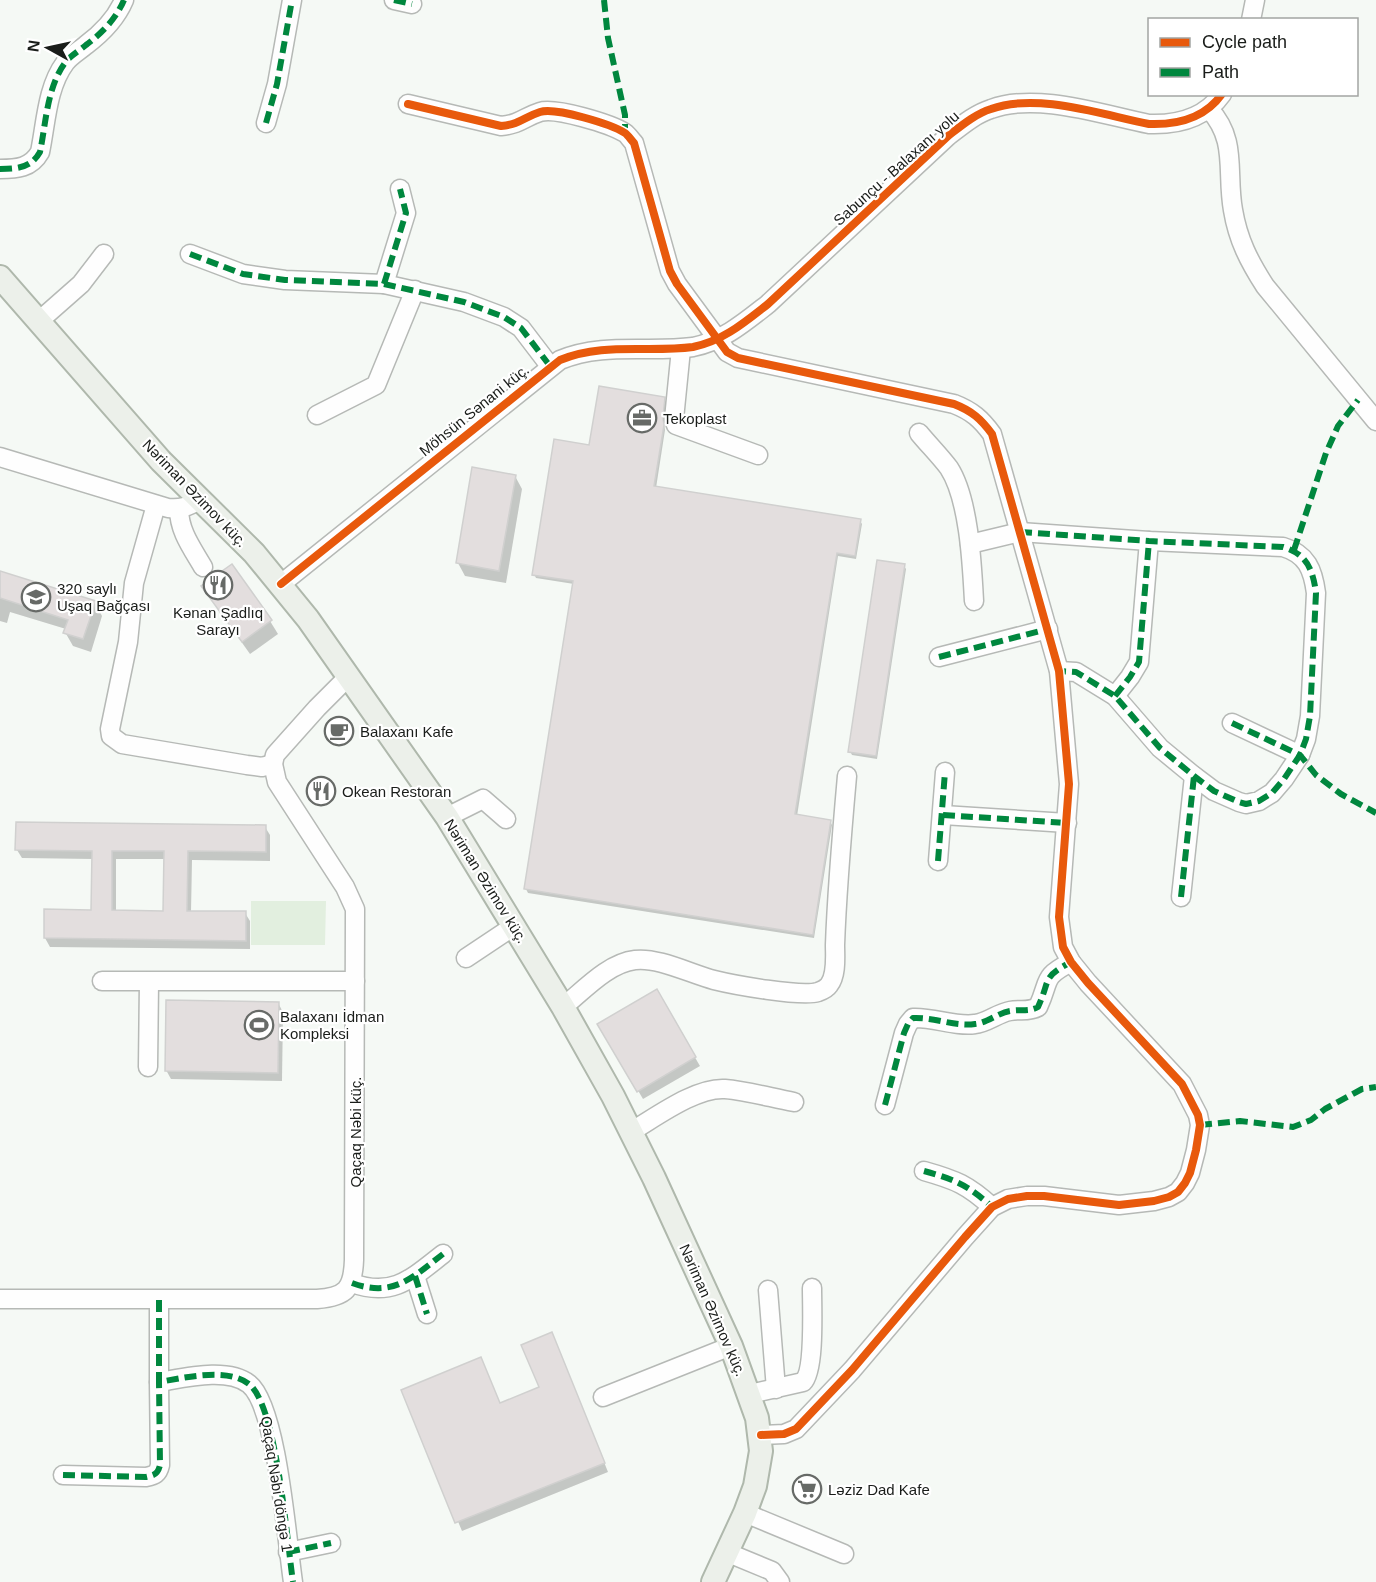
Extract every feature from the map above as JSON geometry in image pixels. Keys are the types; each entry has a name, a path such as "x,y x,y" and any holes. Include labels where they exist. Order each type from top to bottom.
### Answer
{"main road":[{"name":"Nəriman Əzimov küç.","path":"0,277 155,453 189,504 254,553 281,584 349,676 447,817 563,1007 632,1131 731,1346 750,1395 761,1435 759,1468 745,1513 713,1582"}],"street":[{"path":"0,169 19,168 35,160 40,152 53,85 60,70 66,60 100,34 110,23 124,0"},
{"path":"266,123 279,74 292,0"},
{"path":"1252,18 1256,0"},
{"name":"Sabunçu - Balaxanı yolu","path":"718,339 736,329 768,304 948,136 968,120 990,109 1008,104 1042,104 1149,124 1167,125 1194,117 1209,109 1220,96"},
{"path":"408,104 501,126 517,124 540,112 553,110 626,133 634,143 670,271 727,352 738,358 954,404 969,410 981,419 992,435 1059,671 1068,768 1067,823 1059,924 1063,947 1071,962 1113,1011 1172,1071 1192,1100 1198,1115 1200,1125 1190,1173 1178,1191 1169,1197 1140,1204 1119,1205 1027,1196 1008,1200 992,1208 964,1237 852,1370 796,1429 783,1434 761,1435"},
{"path":"1209,109 1218,119 1227,136 1233,207 1240,241 1252,266 1265,286 1376,421"},
{"path":"384,284 406,213 400,189"},
{"path":"39,321 81,284 104,254"},
{"path":"190,254 243,274 263,278 384,284 464,302 504,317 521,328 550,366"},
{"path":"317,415 376,385 415,290"},
{"name":"Möhsün Sənani küç.","path":"281,584 550,366 571,355 609,348 681,349 705,345 718,339"},
{"path":"681,349 674,419 676,425 758,454"},
{"path":"918,433 949,469 960,497 970,544 974,601"},
{"path":"0,457 156,505 189,504"},
{"path":"189,504 179,520 182,530 203,567"},
{"path":"156,505 134,584 128,642 110,729 111,736 122,744 247,765 273,764 275,755 282,746 349,676"},
{"path":"970,544 1020,532 1283,547 1294,550 1305,558 1314,574 1316,593 1310,716 1306,739 1300,755 1272,793 1258,801 1246,804 1214,791 1160,748 1115,696 1076,672 1059,671"},
{"path":"1115,696 1139,662 1149,541"},
{"path":"939,657 1048,629"},
{"path":"1232,723 1300,755"},
{"name":"Qaçaq Nəbi küç.","path":"273,764 277,782 350,896 355,909 352,1283"},
{"path":"938,861 945,772"},
{"path":"563,1007 608,971 624,962 637,960 715,980 803,994 820,992 829,985 835,959 838,870 848,776"},
{"path":"1181,897 1194,777"},
{"path":"447,817 483,800 506,819"},
{"path":"943,815 1067,823"},
{"path":"466,958 514,926"},
{"path":"885,1105 904,1034 913,1018 972,1025 1010,1011 1032,1011 1038,1007 1047,978 1054,971 1071,962"},
{"path":"102,981 355,981"},
{"path":"148,1067 149,982"},
{"path":"632,1131 708,1090 724,1089 794,1102"},
{"path":"924,1171 953,1179 972,1189 992,1208"},
{"path":"0,1299 329,1298 345,1291 352,1283 366,1288 389,1288 402,1284 443,1254"},
{"path":"415,1276 427,1314"},
{"path":"750,1395 803,1382 808,1377 812,1288"},
{"path":"768,1290 776,1389"},
{"path":"63,1475 146,1477 158,1472 160,1465 159,1300"},
{"path":"603,1397 731,1346"},
{"name":"Qaçaq Nəbi döngə 1","path":"159,1382 220,1375 248,1383 256,1392 264,1404 271,1430 293,1582"},
{"path":"745,1513 844,1554"},
{"path":"288,1552 331,1542"},
{"path":"726,1552 772,1571 780,1582"}],"green space":[{"path":"251,901 326,901 325,945 251,945"}],"building":[{"path":"599,386 665,397 664,425 654,486 861,519 855,556 837,553 795,814 831,820 813,935 524,889 573,581 532,575 554,439 589,445"},
{"path":"472,467 516,475 499,571 456,563"},
{"path":"877,560 905,564 876,756 848,752"},
{"path":"232,564 272,620 242,642 201,586"},
{"path":"0,571 96,601 83,639 63,633 68,620 0,598"},
{"path":"16,822 266,825 266,852 188,851 187,911 246,911 246,941 44,938 44,909 91,910 92,851 15,850","holes":["112,851 164,851 163,911 112,910"]},
{"path":"657,989 696,1057 637,1092 597,1024"},
{"path":"166,1000 279,1002 278,1073 165,1071"},
{"path":"552,1332 605,1463 455,1523 401,1390 481,1357 500,1403 539,1387 521,1345"}],"marked path":[{"path":"0,169 23,167 40,152 51,94 59,73 69,58 98,36 108,25 124,0"},
{"path":"266,123 277,84 292,0"},
{"path":"394,0 412,4"},
{"path":"604,0 608,38 625,115 625,133"},
{"path":"384,284 406,213 400,189"},
{"path":"190,254 243,274 285,280 384,284 464,302 504,317 521,328 550,366"},
{"path":"1294,550 1326,453 1338,426 1358,400"},
{"path":"1020,532 1283,547 1298,554 1311,570 1313,577 1316,593 1310,716 1306,739 1300,755 1284,779 1272,793 1259,801 1246,804 1214,791 1160,748 1115,696 1076,672 1059,671"},
{"path":"1115,696 1139,662 1149,541"},
{"path":"939,657 1048,629"},
{"path":"1232,723 1300,755 1316,775 1341,794 1376,813"},
{"path":"938,861 945,772"},
{"path":"1181,897 1194,776"},
{"path":"943,815 1067,823"},
{"path":"885,1105 904,1033 913,1018 967,1025 984,1022 1014,1010 1035,1009 1038,1007 1051,976 1071,962"},
{"path":"1200,1125 1240,1121 1293,1127 1311,1120 1325,1109 1362,1089 1376,1087"},
{"path":"924,1171 961,1184 992,1207"},
{"path":"352,1283 366,1287 391,1287 411,1278 443,1254"},
{"path":"415,1276 427,1314"},
{"path":"159,1300 159,1382 193,1376 229,1376 249,1384 259,1397 274,1446 293,1582"},
{"path":"63,1475 146,1477 156,1474 160,1465 159,1382"},
{"path":"288,1552 331,1543"}],"cycle path":[{"path":"281,584 560,360 593,351 693,347 733,330 768,304 948,136 979,114 1009,104 1049,104 1159,124 1180,121 1199,114 1220,96"},
{"path":"408,104 501,126 513,124 547,111 570,114 618,129 634,143 670,271 727,352 738,358 954,404 980,420 992,434 1059,671 1069,784 1059,917 1063,947 1071,962 1088,983 1182,1084 1198,1115 1200,1125 1196,1150 1190,1173 1178,1192 1154,1201 1119,1205 1027,1196 1008,1199 992,1207 852,1370 796,1429 784,1434 761,1435"}],"place":[{"name":"Tekoplast","path":"642,418"},
{"name":"Kənan Şadlıq Sarayı","path":"218,585"},
{"name":"320 saylı Uşaq Bağçası","path":"36,597"},
{"name":"Balaxanı Kafe","path":"339,731"},
{"name":"Okean Restoran","path":"321,791"},
{"name":"Balaxanı İdman Kompleksi","path":"259,1025"},
{"name":"Ləziz Dad Kafe","path":"807,1489"}]}
